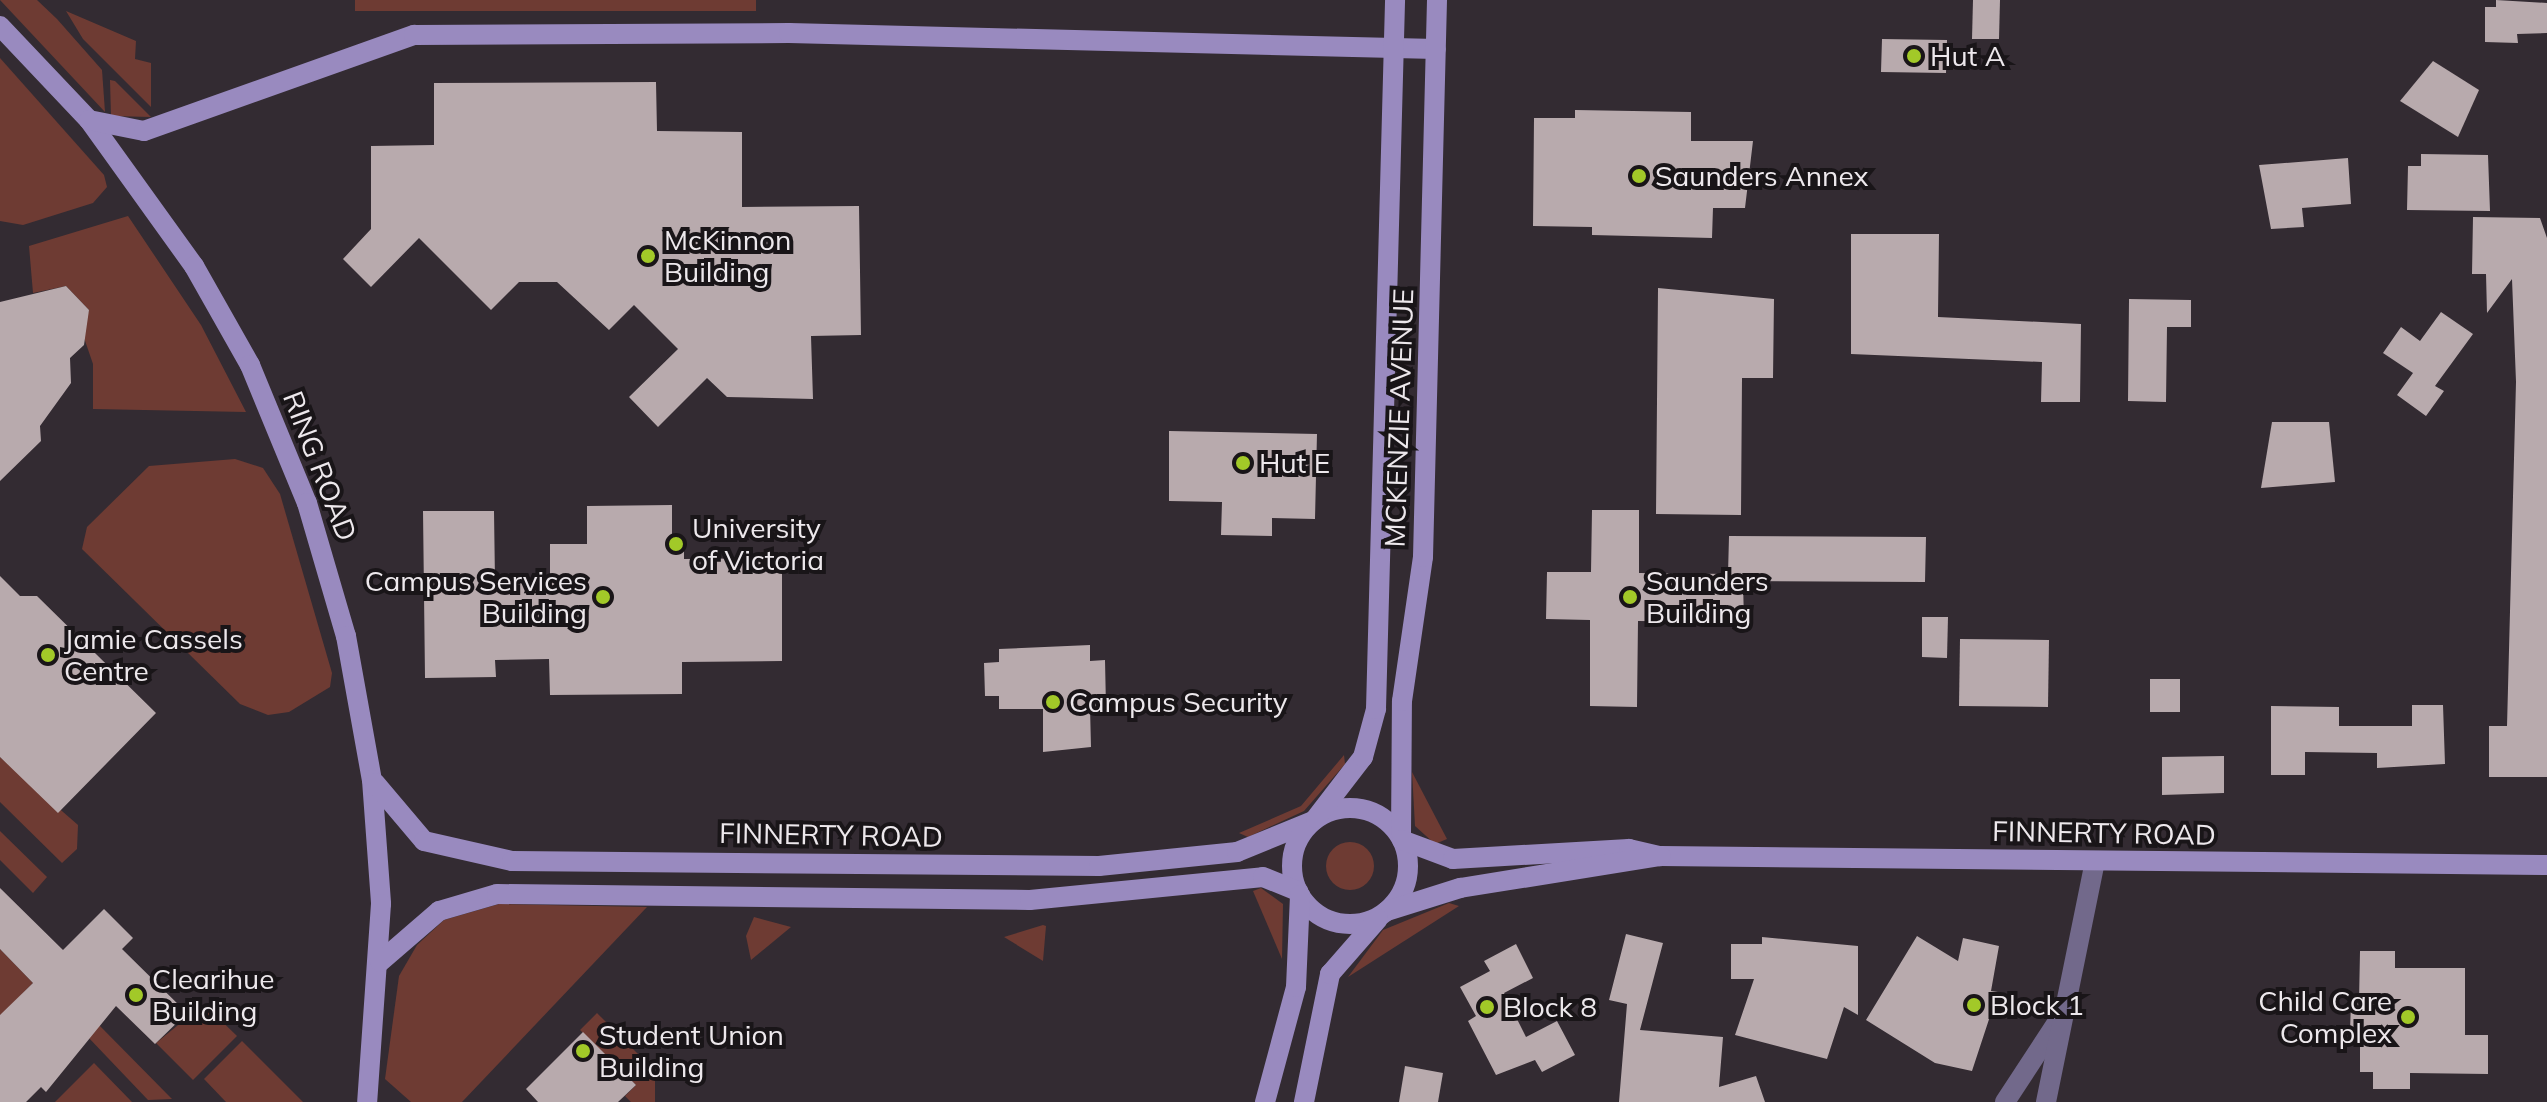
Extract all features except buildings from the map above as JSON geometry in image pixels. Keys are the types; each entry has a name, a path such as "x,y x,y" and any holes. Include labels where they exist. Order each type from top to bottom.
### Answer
{"street":[{"name":"MCKENZIE AVENUE","path":"1315,820 1363,757 1376,709 1395,0"},
{"name":"MCKENZIE AVENUE","path":"1402,838 1398,752 1423,557 1437,0"},
{"name":"RING ROAD","path":"0,26 89,120 194,266 286,446 346,636 372,780 380,962 367,1102"},
{"path":"89,120 144,131 414,35 789,33 927,40 1436,49"},
{"name":"FINNERTY ROAD","path":"372,780 424,841 512,861 1114,866 1237,852 1315,820"},
{"path":"1265,1102 1296,987 1299,893 1293,853 1315,820 1362,809 1402,838 1407,878 1385,913 1330,974 1304,1102"},
{"name":"FINNERTY ROAD","path":"1402,838 1453,859 1629,849 1660,856"},
{"name":"FINNERTY ROAD","path":"1385,913 1460,888 1660,856 2547,865"},
{"path":"2046,1102 2060,1018 2095,861"},
{"path":"380,962 439,911 497,894 1030,900 1263,877 1299,893 1338,923 1385,913"},
{"path":"2005,1102 2060,1018"}],"shaded area":[{"path":"0,0 37,0 57,19 102,70 105,112"},
{"path":"355,0 756,0 756,11 355,11"},
{"path":"66,11 136,41 135,59 151,63 151,107 83,39"},
{"path":"0,58 104,175 107,187 93,203 23,225 0,221"},
{"path":"110,80 115,81 151,117 111,116"},
{"path":"128,216 201,325 246,412 93,409 93,364 82,332 89,310 66,286 33,293 29,246"},
{"path":"235,459 263,468 280,494 332,673 330,687 289,712 268,715 240,704 82,549 87,527 149,466"},
{"path":"1344,755 1345,764 1304,811 1248,837 1239,833 1301,806"},
{"path":"0,757 78,825 77,849 62,863 0,802"},
{"path":"1412,772 1447,839 1435,844 1415,826"},
{"path":"0,831 47,877 33,893 0,860"},
{"path":"1350,842 1367,849 1374,866 1367,883 1350,890 1333,883 1326,866 1333,849"},
{"path":"1261,888 1283,904 1282,959 1253,891"},
{"path":"1449,903 1459,906 1348,977 1383,930"},
{"path":"499,904 647,907 462,1102 411,1102 385,1079 399,976 417,945 444,920"},
{"path":"754,917 791,927 751,960 746,936"},
{"path":"1043,925 1046,926 1043,961 1004,937"},
{"path":"0,949 33,983 22,994 26,999 0,1015"},
{"path":"204,1004 237,1036 193,1080 156,1043"},
{"path":"597,1013 655,1071 655,1102 631,1102 625,1096 636,1085 580,1030"},
{"path":"98,1024 172,1099 148,1100 87,1036"},
{"path":"242,1041 303,1102 226,1102 204,1079"},
{"path":"94,1063 132,1102 55,1102"}],"place":[{"name":"Hut A","path":"1914,56"},
{"name":"Saunders Annex","path":"1639,176"},
{"name":"McKinnon Building","path":"648,256"},
{"name":"Hut E","path":"1243,463"},
{"name":"University of Victoria","path":"676,544"},
{"name":"Campus Services Building","path":"603,597"},
{"name":"Saunders Building","path":"1630,597"},
{"name":"Jamie Cassels Centre","path":"48,655"},
{"name":"Campus Security","path":"1053,702"},
{"name":"Clearihue Building","path":"136,995"},
{"name":"Block 1","path":"1974,1005"},
{"name":"Block 8","path":"1487,1007"},
{"name":"Child Care Complex","path":"2408,1017"},
{"name":"Student Union Building","path":"583,1051"}]}
